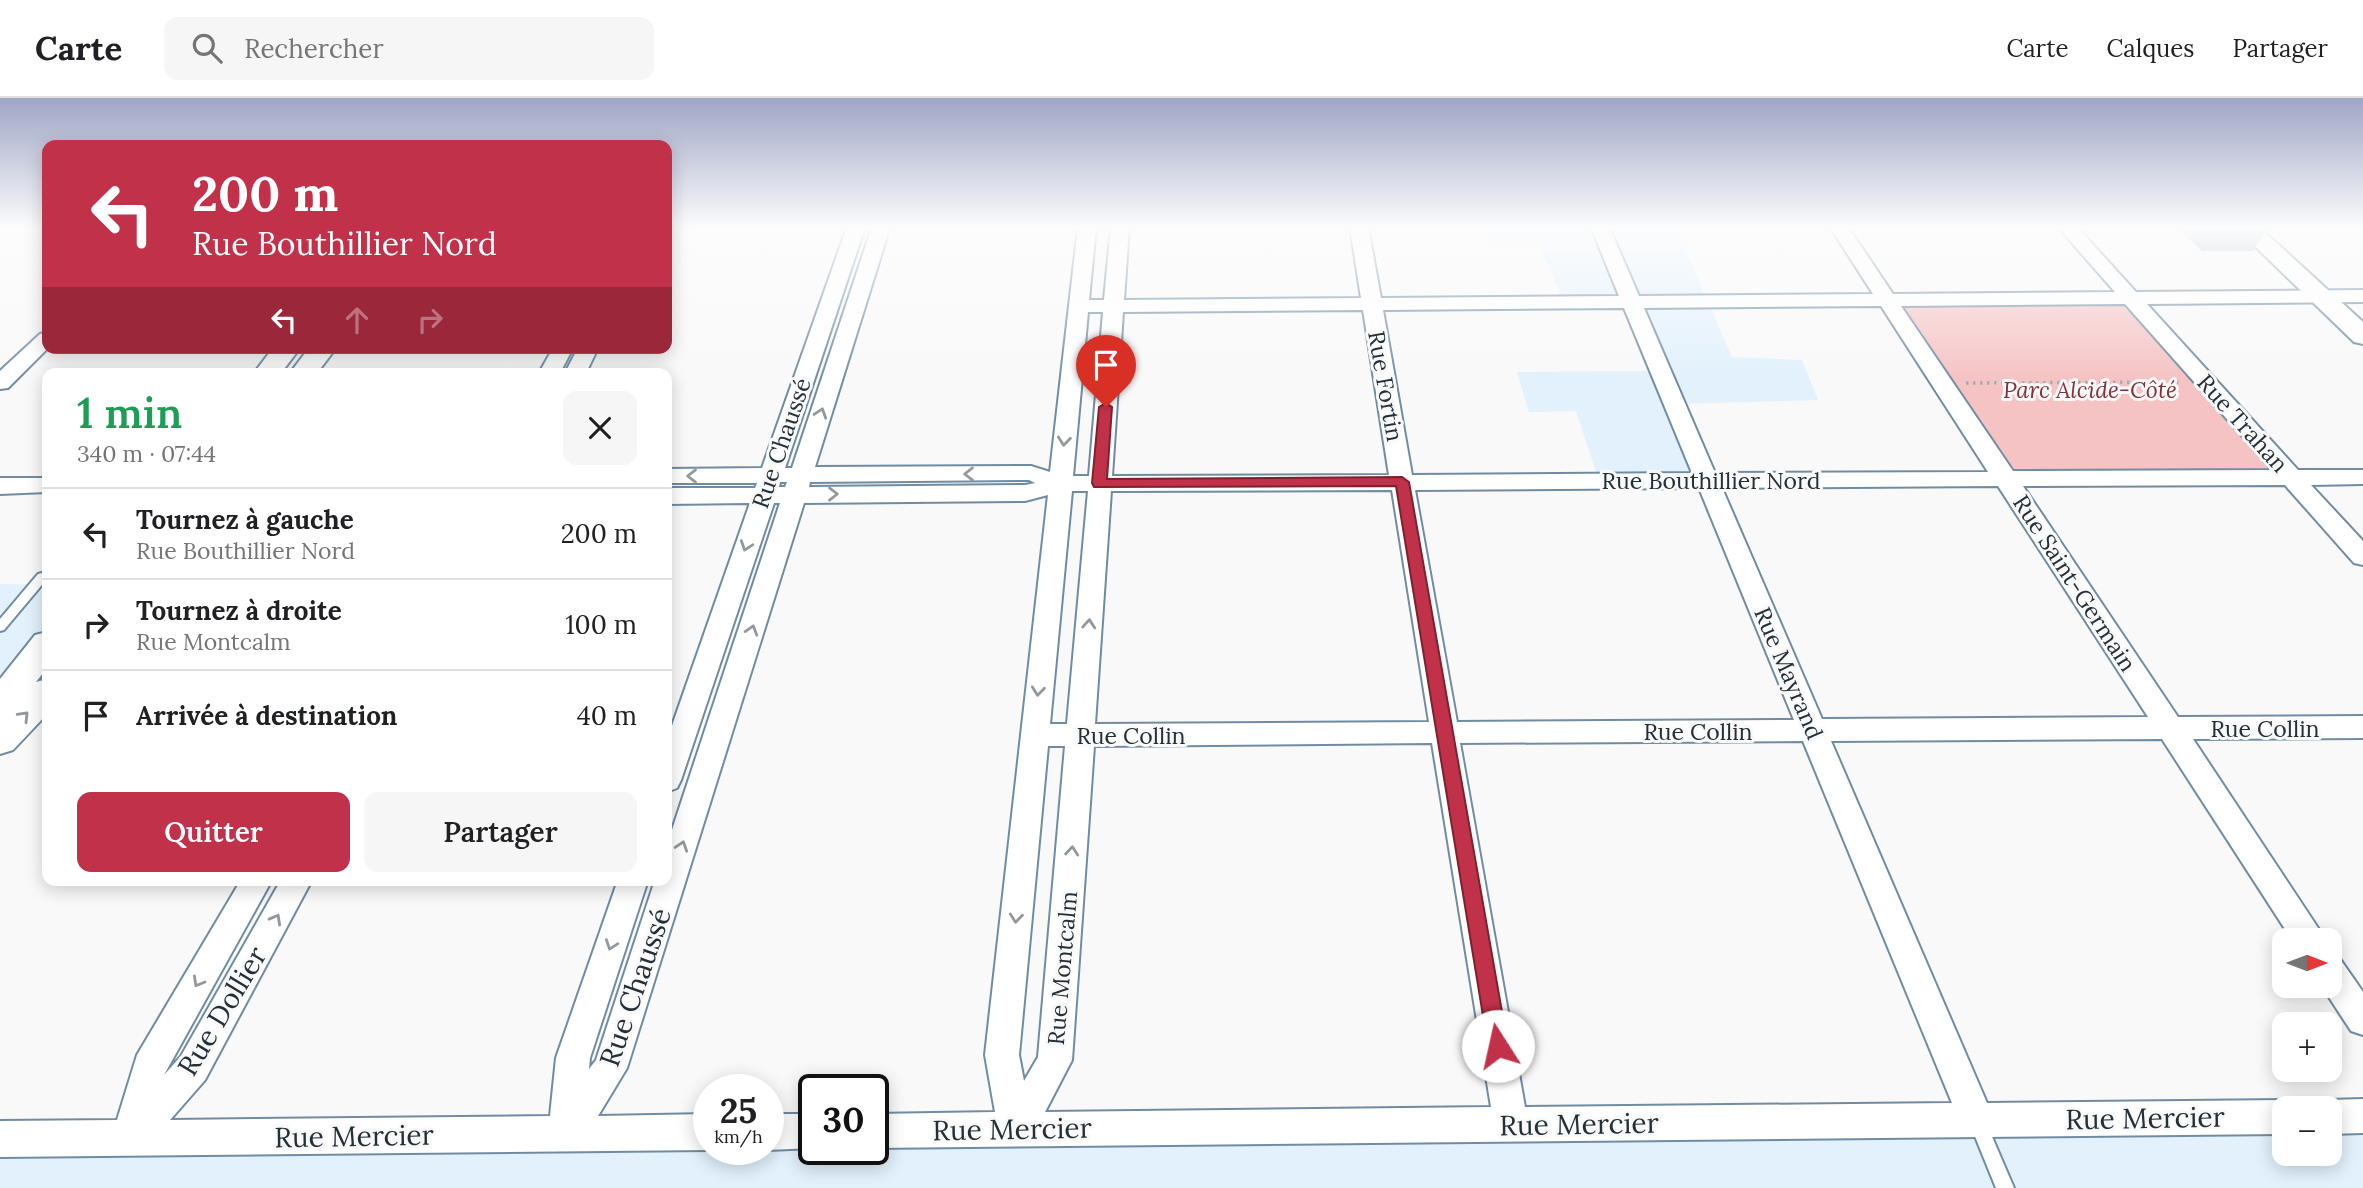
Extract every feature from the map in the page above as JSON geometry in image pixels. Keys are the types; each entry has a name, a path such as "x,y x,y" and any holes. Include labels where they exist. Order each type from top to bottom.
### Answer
{"street":[{"name":"Rue Chaussé","path":"672,765 838,278"},
{"name":"Rue Chaussé","path":"672,879 865,278"},
{"path":"1016,1129 1002,1055 1081,278"},
{"name":"Rue Montcalm","path":"1016,1129 1055,1060 1116,278"},
{"name":"Rue Fortin","path":"1368,278 1511,1125"},
{"name":"Rue Mayrand","path":"1622,278 1977,1120"},
{"name":"Rue Saint-Germain","path":"1873,278 2302,928"},
{"name":"Rue Trahan","path":"2113,278 2363,557"},
{"path":"2300,278 2363,335"},
{"path":"2331,278 2358,301"},
{"path":"1078,306 2321,297 2358,301"},
{"path":"828,305 856,305"},
{"path":"0,383 42,343"},
{"path":"271,368 282,354"},
{"path":"307,368 318,354"},
{"name":"Rue Bouthillier Nord","path":"672,476 767,486"},
{"name":"Rue Bouthillier Nord","path":"672,496 798,484 1025,493 1060,484 1099,483 2363,477"},
{"path":"0,486 42,485"},
{"path":"0,740 16,690 42,651"},
{"name":"Rue Collin","path":"1034,735 2363,727"},
{"path":"680,741 717,741"},
{"name":"Rue Dollier","path":"131,1138 149,1067 254,886"},
{"name":"Rue Dollier","path":"131,1138 193,1068 294,886"},
{"name":"Rue Chaussé","path":"565,1134 573,1059 631,886"},
{"name":"Rue Chaussé","path":"565,1134 610,1068 670,886"},
{"path":"2342,988 2363,1020"},
{"path":"2342,1117 2363,1116"},
{"name":"Rue Mercier","path":"889,1131 2272,1117"},
{"name":"Rue Mercier","path":"0,1139 693,1132"}],"lane":[{"path":"0,627 42,577"},
{"path":"1977,1120 2005,1188"}],"path":[{"path":"1943,383 2207,382"}],"shaded area":[{"path":"1554,278 1697,278 1732,357 1802,360 1818,400 1676,404 1707,480 1599,481 1576,411 1529,412 1517,372 1668,371 1632,302 1567,308"},
{"path":"0,584 42,585 42,650 0,704"},
{"path":"2363,1116 2363,1188 0,1188 0,1139 693,1149 693,1165 784,1165 784,1143 798,1138 798,1165 889,1165 889,1131 2272,1117 2272,1166 2342,1166 2342,1117"}],"green space":[{"name":"Parc Alcide-Côté","path":"2131,298 2292,478 2006,479 1888,300"}],"route":[{"path":"1106,407 1099,483 1402,482 1498,1046"}]}
